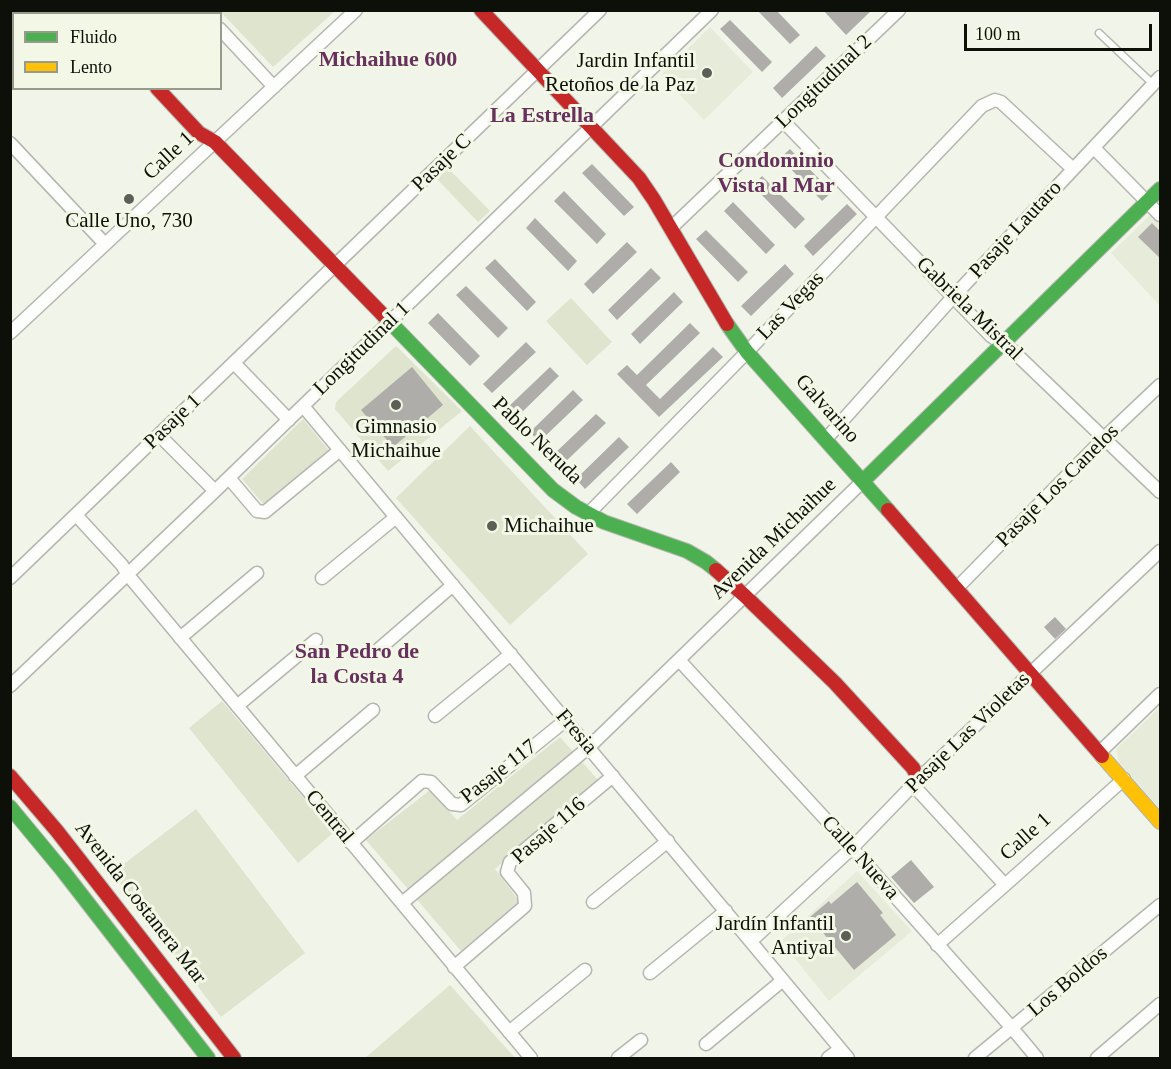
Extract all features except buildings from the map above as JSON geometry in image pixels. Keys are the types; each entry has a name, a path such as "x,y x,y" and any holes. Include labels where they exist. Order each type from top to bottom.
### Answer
{"street":[{"name":"Calle 1","path":"10,333 356,10"},
{"name":"Galvarino","path":"481,10 639,178 671,228 717,309 747,352 864,481 1160,820"},
{"name":"Pasaje C","path":"336,266 600,10"},
{"name":"Longitudinal 1","path":"10,686 215,492 712,10"},
{"name":"Longitudinal 2","path":"671,228 899,10"},
{"path":"222,31 274,87"},
{"name":"Pasaje Lautaro","path":"826,439 953,297 1157,81"},
{"name":"Pablo Neruda","path":"159,90 200,133 215,142 564,499 588,514 620,529 696,556 746,596"},
{"name":"Las Vegas","path":"588,514 747,352 982,106 995,100 1001,102 1073,169"},
{"name":"Gabriela Mistral","path":"783,121 991,336 1013,351 1161,492"},
{"path":"10,143 105,244"},
{"path":"1094,148 1161,215"},
{"name":"Avenida Michaihue","path":"402,903 589,747 1161,189"},
{"name":"Pasaje 1","path":"10,578 336,266"},
{"path":"234,363 289,420"},
{"name":"Pasaje Los Canelos","path":"957,588 1104,438 1161,385"},
{"name":"Fresia","path":"303,406 844,1054"},
{"path":"159,435 215,492"},
{"path":"229,478 257,511 265,512 340,450"},
{"name":"Central","path":"76,515 122,565 180,638 531,1059"},
{"path":"322,578 396,517"},
{"name":"Pasaje Las Violetas","path":"751,941 852,848 915,780 1161,551"},
{"path":"180,638 257,573"},
{"path":"379,648 453,585"},
{"name":"Calle 1","path":"746,596 864,712 913,768 915,780 1005,885 1124,779"},
{"path":"237,706 316,640"},
{"path":"435,716 511,654"},
{"name":"Calle Nueva","path":"679,660 852,848 1037,1059"},
{"path":"1100,752 1161,694"},
{"path":"295,776 373,710"},
{"name":"Pasaje 117","path":"351,843 422,781 431,782 452,804 461,806 566,720"},
{"name":"Avenida Costanera Mar","path":"10,776 63,840 229,1057"},
{"name":"Pasaje 116","path":"454,967 525,906 524,893 507,872 510,862 613,776"},
{"name":"Avenida Costanera Mar","path":"10,807 70,880 208,1059"},
{"path":"594,902 668,841"},
{"path":"937,945 1005,885"},
{"name":"Los Boldos","path":"975,1059 1161,905"},
{"path":"650,973 726,911"},
{"path":"509,1032 585,970"},
{"path":"706,1044 783,980"},
{"path":"1097,1059 1161,1004"},
{"path":"618,1059 641,1040"},
{"path":"828,1059 844,1054"}],"lane":[{"path":"1099,33 1157,81"}],"shaded area":[{"path":"220,11 335,11 273,67"},
{"name":"Jardin Infantil Retoños de la Paz","path":"710,27 753,72 704,120 661,75"},
{"path":"446,166 490,211 478,222 435,177"},
{"path":"1151,214 1160,223 1160,306 1111,253"},
{"path":"571,298 612,342 587,365 546,321"},
{"name":"Gimnasio Michaihue","path":"396,346 462,411 388,471 335,409 336,402"},
{"path":"303,419 331,453 265,506 242,479"},
{"name":"Michaihue","path":"470,426 588,554 510,625 396,498"},
{"path":"222,701 333,833 298,863 189,728"},
{"path":"1160,707 1160,809 1119,762 1116,749"},
{"path":"560,737 598,780 495,869 519,901 461,951 366,840 430,790 457,820"},
{"path":"196,809 305,953 221,1017 112,873"},
{"name":"Jardín Infantil Antiyal","path":"857,871 912,931 829,1001 781,941"},
{"path":"450,985 515,1058 365,1058"}],"traffic: fast":[{"path":"863,481 1160,189"},
{"path":"384,316 553,490 576,507 604,522 687,551 716,570"},
{"path":"727,324 747,352 888,510"},
{"path":"10,807 63,871 208,1058"}],"traffic: slow":[{"path":"1102,756 1160,822"}],"traffic: jam":[{"path":"481,10 639,178 727,324"},
{"path":"159,90 199,133 215,142 384,316"},
{"path":"888,510 1102,756"},
{"path":"716,570 835,683 913,768 917,776"},
{"path":"10,776 57,831 234,1058"}],"place":[{"name":"Jardin Infantil Retoños de la Paz","path":"707,73"},
{"name":"Calle Uno, 730","path":"129,199"},
{"name":"Gimnasio Michaihue","path":"396,405"},
{"name":"Michaihue","path":"492,526"},
{"name":"Jardín Infantil Antiyal","path":"846,936"}],"district":[{"name":"Michaihue 600","path":"388,60"},
{"name":"La Estrella","path":"542,116"},
{"name":"Condominio Vista al Mar","path":"776,174"},
{"name":"San Pedro de la Costa 4","path":"357,664"}]}
